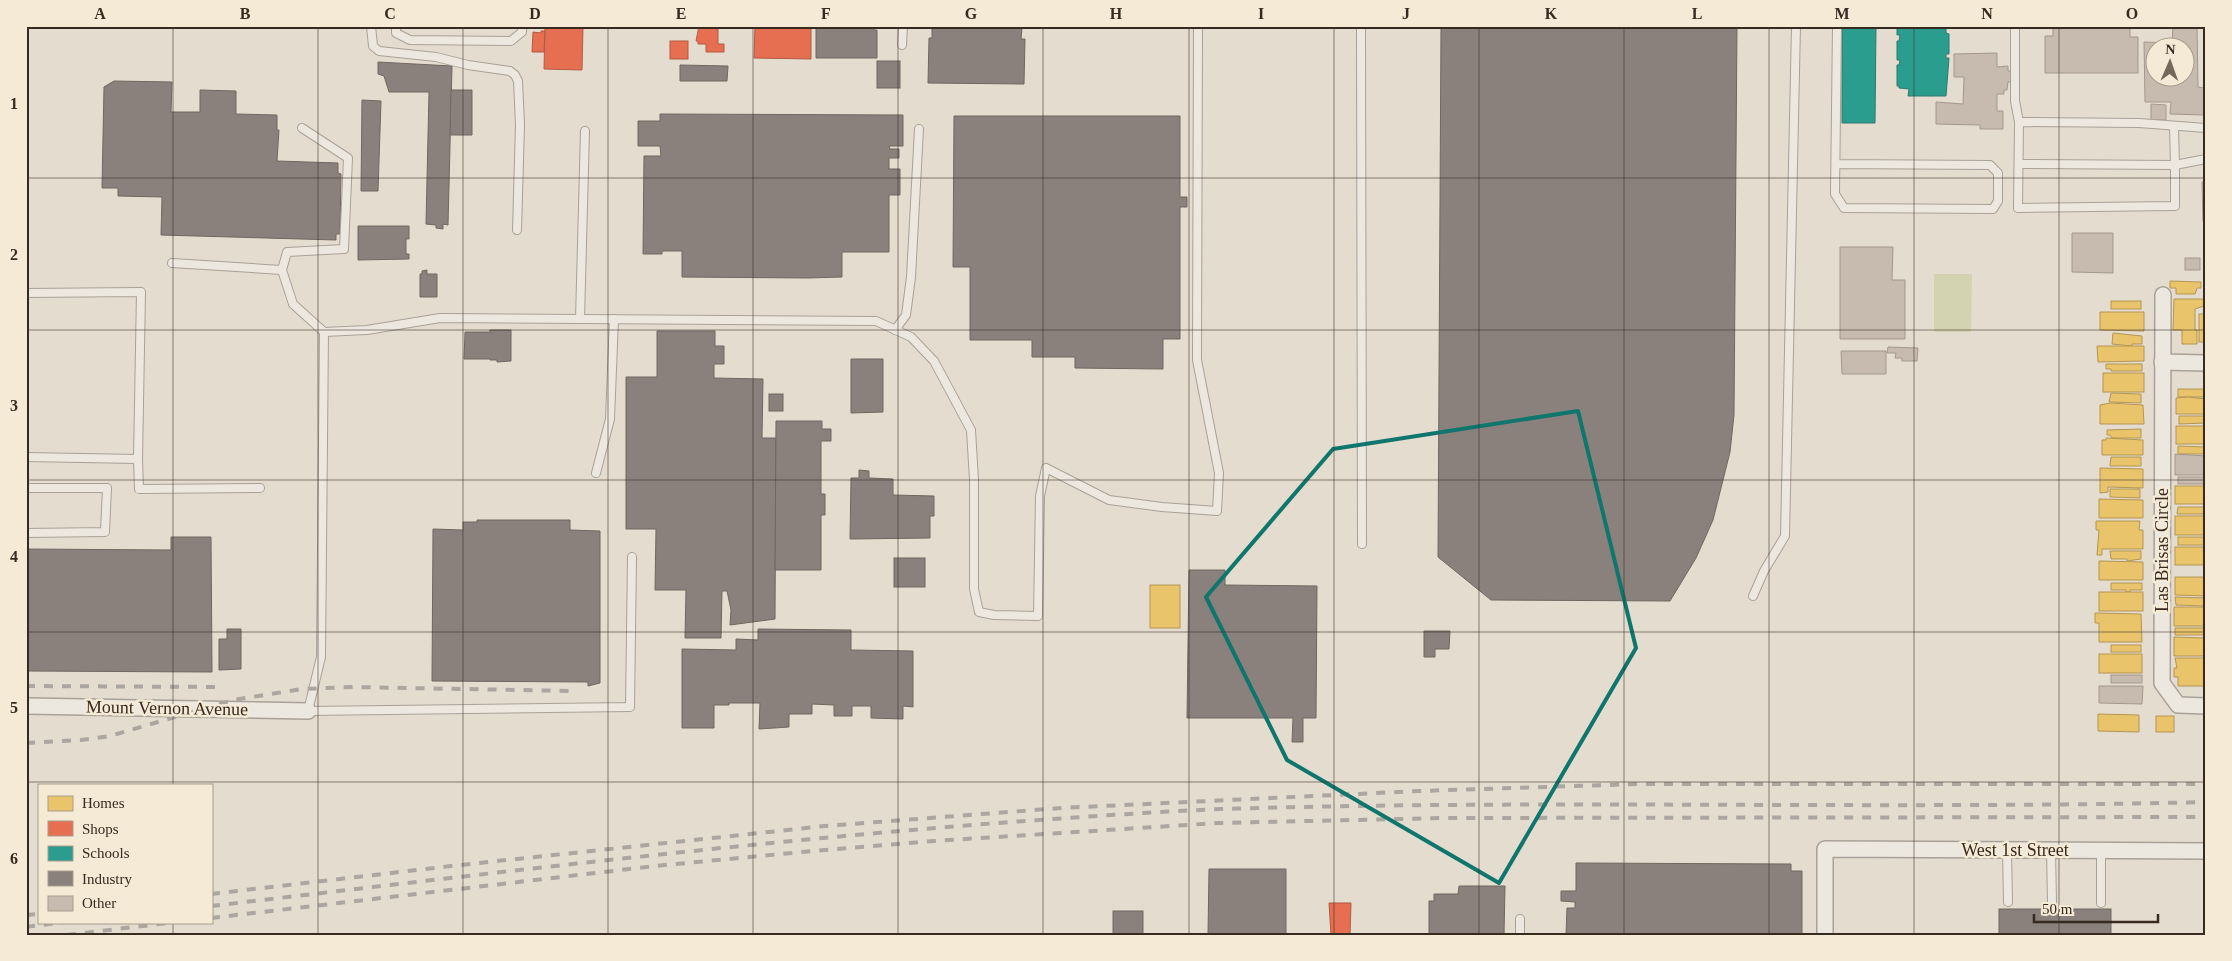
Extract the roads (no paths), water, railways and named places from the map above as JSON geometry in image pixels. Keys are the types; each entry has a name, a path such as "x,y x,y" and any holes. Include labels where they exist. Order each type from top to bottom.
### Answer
{"street":[{"name":"Las Brisas Circle","path":"2163,295 2162,683 2178,705 2206,706"},
{"path":"2162,362 2206,363"},
{"name":"Mount Vernon Avenue","path":"26,706 308,711"},
{"name":"West 1st Street","path":"1825,935 1825,849 2206,852"}],"lane":[{"path":"371,26 373,46 378,51 436,57 468,65 510,71 515,75 518,81 520,124 518,230"},
{"path":"396,26 396,33 410,40 511,41 522,32 522,26"},
{"path":"902,26 902,45"},
{"path":"302,128 348,158 344,249 288,252 282,270 293,304 324,332 367,330 440,318 876,321 911,338 934,361 971,430 974,480 974,589 979,612 994,615 1038,616 1040,496 1046,468 1109,500 1162,508 1217,511 1219,473 1197,360 1198,26"},
{"path":"1361,26 1362,544"},
{"path":"1753,596 1764,571 1785,536 1796,26"},
{"path":"1836,164 1990,165 1998,173 1998,201 1993,209 1844,208 1835,194 1837,26"},
{"path":"2015,26 2015,101 2019,122 2018,208 2175,206 2174,126"},
{"path":"2019,122 2139,123 2206,128"},
{"path":"895,330 906,315 911,277 919,129"},
{"path":"580,319 585,131"},
{"path":"2019,164 2174,165 2206,159"},
{"path":"172,263 282,270"},
{"path":"26,293 141,292 138,489 260,488"},
{"path":"596,473 610,419 614,319"},
{"path":"324,332 321,657 308,711 630,707 632,557"},
{"path":"26,458 138,459"},
{"path":"26,488 107,488 105,532 26,533"},
{"path":"2008,850 2008,902"},
{"path":"2051,850 2052,902"},
{"path":"2101,851 2101,903"},
{"path":"1520,919 1520,935"}],"railway":[{"path":"26,686 224,687"},
{"path":"26,743 81,740 110,736 233,700 302,689 353,687 573,691"},
{"path":"212,894 825,826 1061,808 1419,791 1638,784 2206,784"},
{"path":"212,906 810,839 1011,822 1195,810 1467,805 1960,805 2206,802"},
{"path":"212,918 655,866 802,852 934,841 1218,823 1443,818 2206,817"},
{"path":"26,915 38,914"},
{"path":"26,927 49,924"},
{"path":"67,935 159,924"}]}
